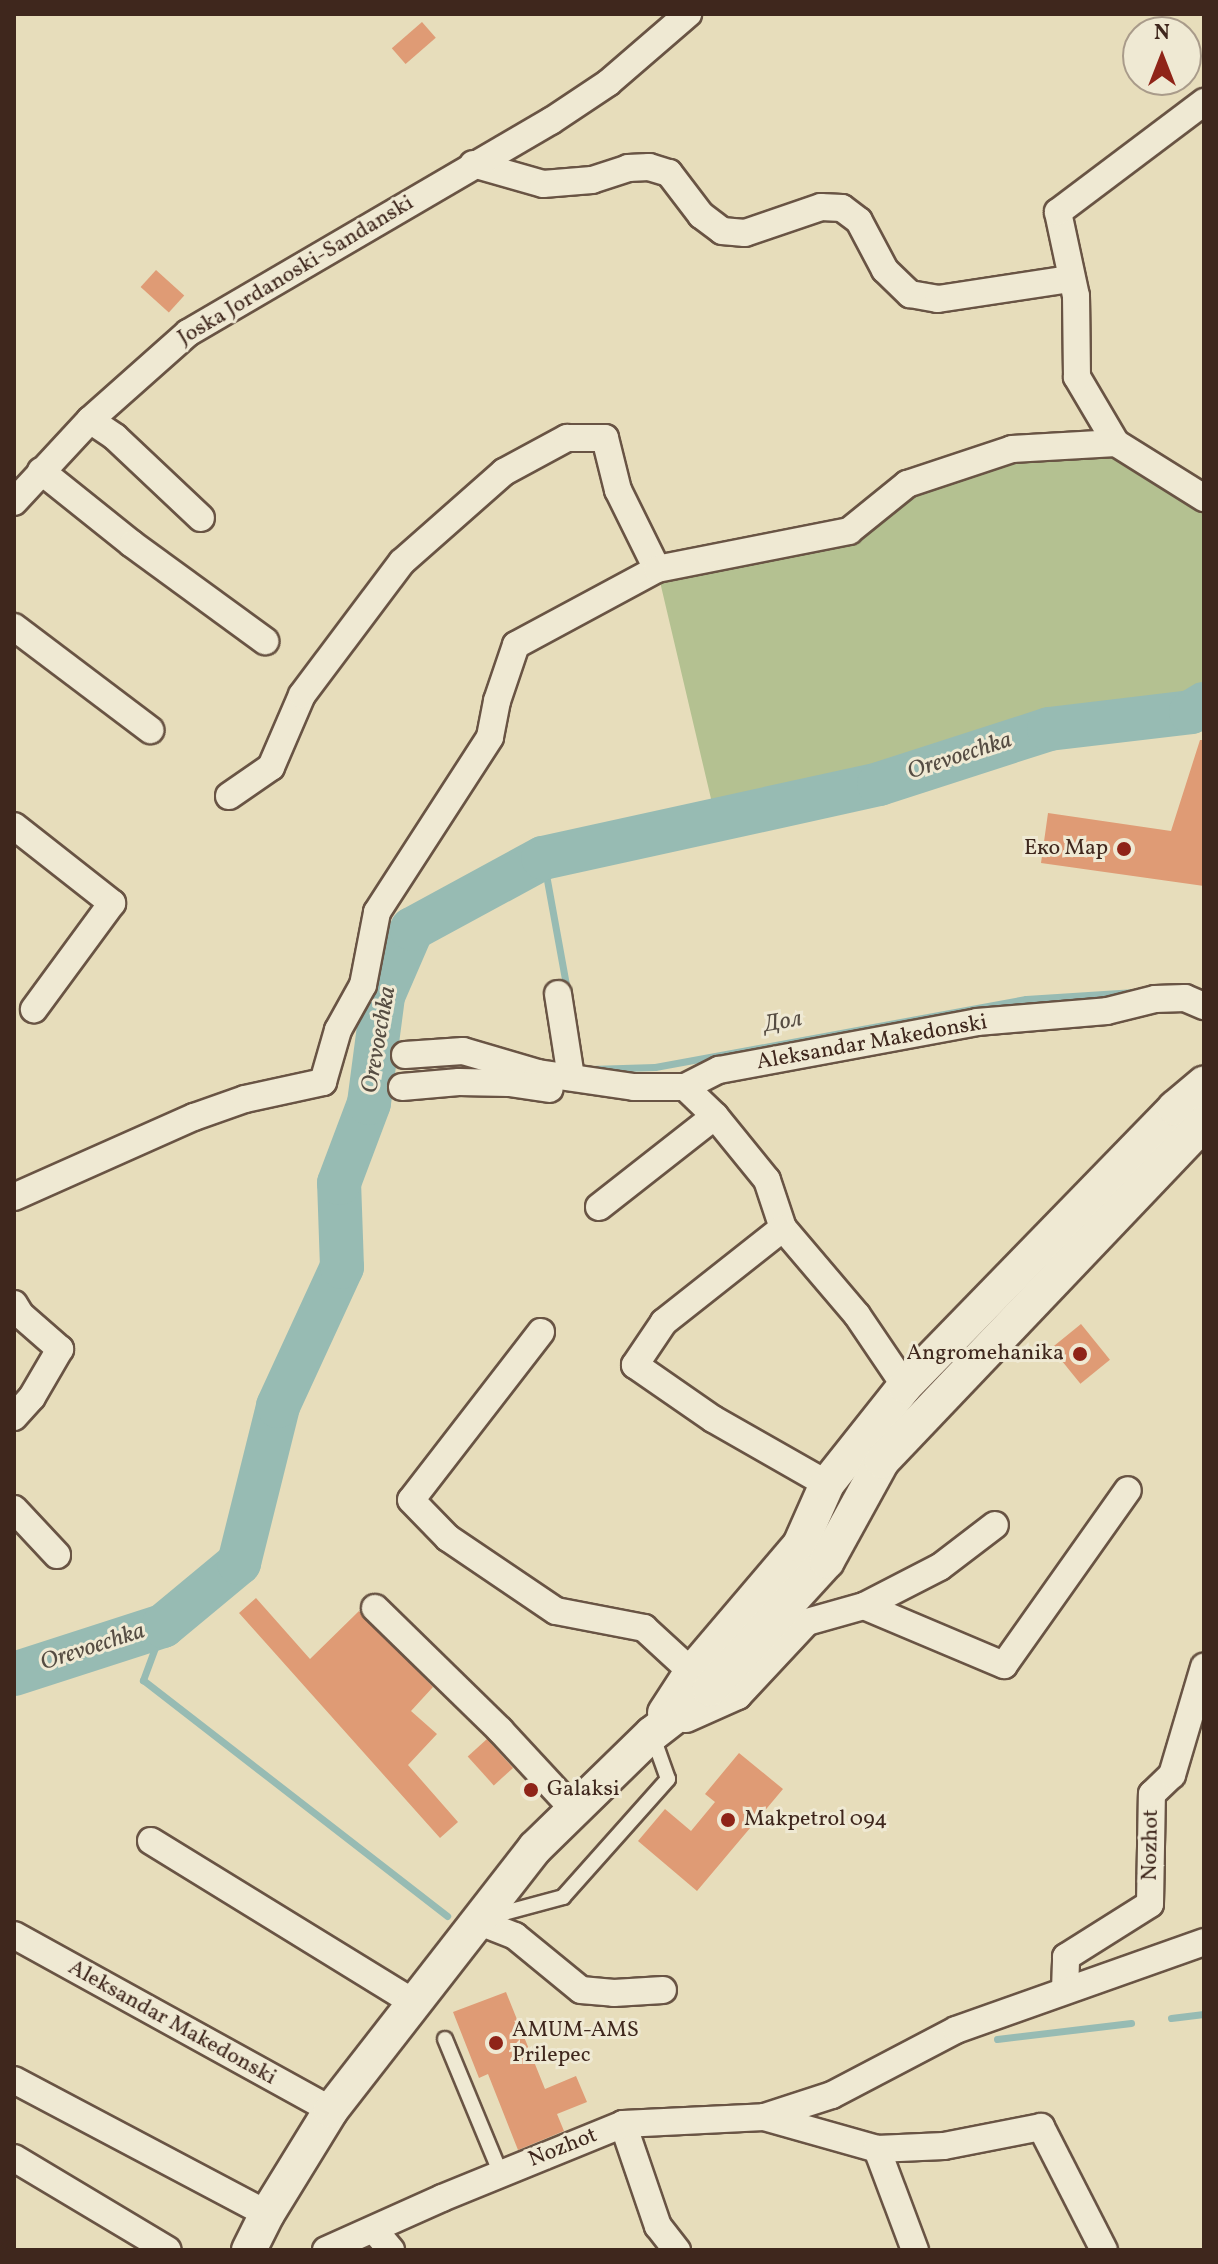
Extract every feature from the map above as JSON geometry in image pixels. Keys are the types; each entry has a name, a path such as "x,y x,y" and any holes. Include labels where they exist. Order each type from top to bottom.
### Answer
{"street":[{"name":"Joska Jordanoski-Sandanski","path":"14,502 90,420 188,333 551,121 608,83 688,14"},
{"path":"1204,102 1058,212 1076,296 1077,377 1116,443 1204,498"},
{"path":"473,164 543,184 592,180 628,168 649,167 669,173 701,215 722,231 745,233 821,207 842,208 859,221 885,270 910,294 938,299 1070,279"},
{"path":"90,420 115,437 201,518"},
{"path":"229,796 271,767 302,695 402,562 504,472 567,438 605,438 618,490 657,569"},
{"path":"14,1197 194,1117 245,1099 323,1082 338,1030 363,985 377,912 490,737 497,701 516,645 657,569 849,531 907,484 1012,449 1116,443"},
{"path":"41,471 132,544 265,641"},
{"path":"14,627 150,730"},
{"path":"14,826 112,903 34,1009"},
{"path":"558,994 571,1077"},
{"name":"Aleksandar Makedonski","path":"402,1087 459,1082 509,1083 563,1091 685,1087 719,1070 977,1022 1107,1011 1155,999 1185,998 1204,1006"},
{"name":"Aleksandar Makedonski","path":"405,1055 463,1051 538,1073 634,1087"},
{"path":"701,1681 800,1545 827,1484 905,1386 1175,1108 1204,1084"},
{"path":"685,1087 715,1116 767,1180 783,1228 857,1315 905,1386"},
{"path":"599,1207 715,1116"},
{"path":"249,2250 267,2214 331,2110 535,1848 652,1734 701,1681 827,1561 882,1461 1204,1123"},
{"path":"783,1228 664,1322 635,1365 713,1419 827,1484"},
{"path":"14,1304 21,1315 60,1349 32,1397 14,1417"},
{"path":"541,1332 411,1500 448,1538 556,1611 644,1628 701,1681"},
{"path":"864,1606 1004,1665 1128,1490"},
{"path":"14,1509 57,1555"},
{"path":"652,1734 738,1696 807,1622 864,1606 940,1567 995,1525"},
{"path":"375,1608 500,1730 575,1811"},
{"name":"Nozhot","path":"1065,1990 1066,1957 1150,1904 1152,1794 1172,1775 1204,1667"},
{"path":"151,1841 413,2002"},
{"path":"477,1921 515,1936 581,1990 614,1993 663,1990"},
{"name":"Aleksandar Makedonski","path":"14,1935 331,2110"},
{"name":"Nozhot","path":"355,2250 383,2240 501,2174 623,2124 764,2117 832,2095 956,2030 1204,1942"},
{"path":"14,2080 267,2214"},
{"name":"Nozhot","path":"764,2117 877,2149 944,2146 1041,2127 1104,2250"},
{"path":"623,2124 658,2226 677,2250"},
{"path":"877,2149 915,2250"},
{"path":"14,2158 168,2250"},
{"name":"Nozhot","path":"326,2250 383,2240"}],"lane":[{"path":"477,1921 563,1897 668,1779 652,1734"},
{"path":"445,2039 501,2174"}],"green space":[{"path":"1116,443 1204,498 1204,704 1191,712 1049,729 879,784 716,820 657,569 849,531 907,484 1012,449"}],"building":[{"path":"422,22 436,38 406,64 392,48"},
{"path":"156,270 184,295 169,313 141,287"},
{"name":"Еко Мар","path":"1200,740 1204,740 1204,886 1041,863 1048,813 1171,831"},
{"name":"Angromehanika","path":"1081,1324 1110,1360 1080,1384 1051,1348"},
{"path":"256,1598 310,1659 359,1611 433,1687 411,1711 437,1734 408,1765 458,1822 440,1838 239,1613"},
{"path":"487,1739 513,1768 494,1785 468,1756"},
{"name":"Makpetrol 094","path":"739,1753 783,1789 697,1891 638,1841 665,1809 691,1831 715,1802 705,1794"},
{"name":"AMUM-AMS Prilepec","path":"506,1992 545,2089 576,2076 587,2102 557,2114 564,2131 518,2150 488,2074 479,2078 453,2012"}],"waterway":[{"name":"Orevoechka","path":"14,1674 163,1626 239,1563 278,1406 342,1267 339,1183 369,1103 383,996 412,929 543,858 879,784 1049,729 1191,712 1204,704"},
{"name":"Дол","path":"543,858 567,990"},
{"name":"Дол","path":"590,1069 655,1067 1026,999 1135,992"},
{"path":"163,1626 143,1680 447,1916"},
{"path":"1171,2018 1204,2014"},
{"path":"997,2039 1131,2023"}],"place":[{"name":"Еко Мар","path":"1124,849"},
{"name":"Angromehanika","path":"1080,1354"},
{"name":"Galaksi","path":"531,1790"},
{"name":"Makpetrol 094","path":"728,1820"},
{"name":"AMUM-AMS Prilepec","path":"496,2043"}]}
